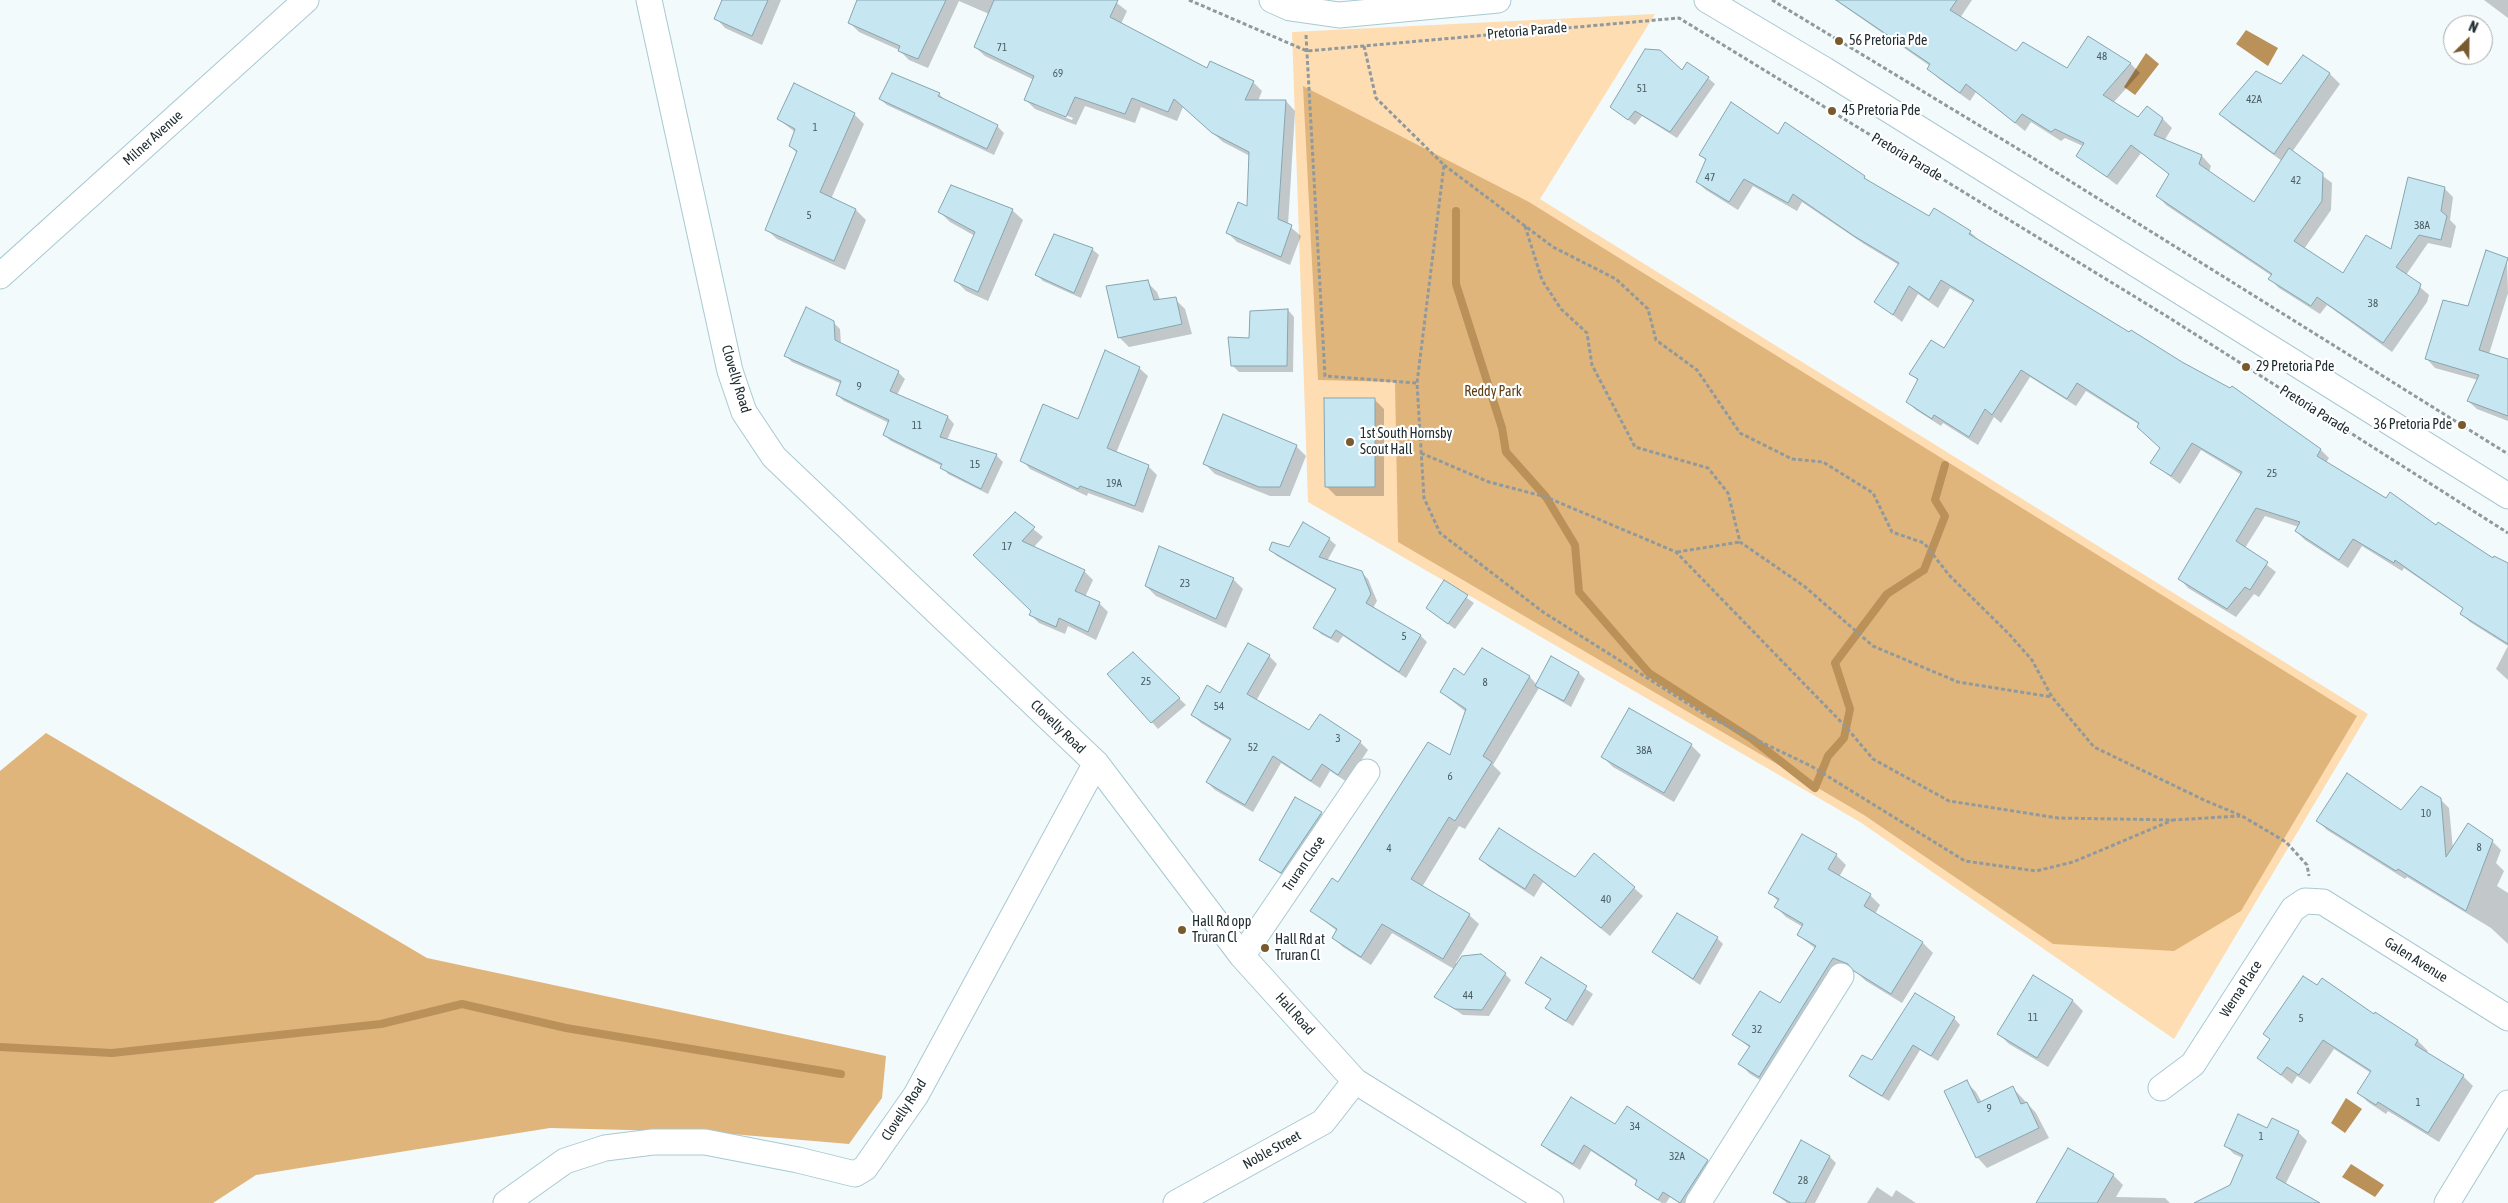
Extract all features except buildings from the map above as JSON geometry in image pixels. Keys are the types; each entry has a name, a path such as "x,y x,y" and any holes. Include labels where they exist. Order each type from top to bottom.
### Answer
{"street":[{"name":"Milner Avenue","path":"0,276 306,0"},
{"name":"Clovelly Road","path":"506,1203 565,1161 605,1148 653,1142 704,1142 798,1160 855,1174 865,1168 916,1095 1096,764 774,457 744,412 730,371 649,0"},
{"path":"1272,0 1290,8 1340,14 1498,0"},
{"path":"1707,0 1842,81 2508,496"},
{"name":"Hall Road","path":"1096,764 1242,956 1355,1081 1551,1203"},
{"name":"Truran Close","path":"1242,956 1367,772"},
{"name":"Werna Place","path":"2161,1088 2193,1064 2293,909 2305,901 2319,901"},
{"name":"Galen Avenue","path":"2319,901 2508,1018"},
{"path":"1698,1203 1841,976"},
{"name":"Noble Street","path":"1176,1203 1323,1122 1355,1081"},
{"path":"2447,1203 2508,1103"}],"path":[{"name":"Pretoria Parade","path":"1190,0 1307,51 1679,18 2168,317 2508,533"},
{"path":"1772,0 2049,168 2508,454"},
{"path":"1305,10 1325,376 1417,383"},
{"path":"1364,46 1376,98 1444,165 1553,248 1616,279 1648,309 1656,340 1697,370 1740,433 1792,460 1823,462 1873,493 1892,532 1924,544 1949,575 2009,634 2032,660 2052,697 2094,747 2204,800 2242,816 2286,842 2307,865 2319,901"},
{"path":"1444,165 1417,383 1424,498 1440,533 1543,612 1709,717 1811,766 1965,861 2036,871 2073,862 2173,820"},
{"path":"1525,225 1542,280 1561,309 1586,332 1592,364 1635,447 1708,468 1728,493 1740,542 1804,586 1873,646 1958,682 2052,697"},
{"path":"1421,453 1489,482 1546,497 1676,552 1846,727 1873,759 1949,800 2058,818 2173,820 2242,816"},
{"path":"1676,552 1740,542"}],"green space":[{"name":"Reddy Park","path":"1655,14 1540,199 2368,714 2174,1039 1860,822 1308,502 1292,32"},
{"name":"Reddy Park","path":"1303,86 1529,202 2357,716 2241,911 2174,951 2053,944 1864,815 1398,542 1395,382 1318,380"},
{"path":"46,733 427,958 886,1056 882,1098 849,1144 708,1132 550,1128 256,1175 213,1203 0,1203 0,771"}],"shaded area":[{"path":"2246,30 2278,48 2268,66 2236,44"},
{"path":"2146,53 2159,64 2135,95 2124,87"},
{"path":"2346,1098 2362,1109 2345,1133 2331,1123"},
{"path":"2351,1164 2384,1185 2375,1197 2342,1177"}],"waterway":[{"path":"1456,211 1456,284 1502,428 1506,452 1546,497 1575,545 1579,592 1649,673 1752,739 1815,788 1828,756 1844,738 1850,709 1835,663 1887,594 1924,570 1945,516 1935,500 1945,465"},
{"path":"0,1047 112,1053 381,1024 462,1004 566,1028 841,1074"}],"place":[{"name":"56 Pretoria Pde","path":"1839,41"},
{"name":"45 Pretoria Pde","path":"1832,111"},
{"name":"29 Pretoria Pde","path":"2246,367"},
{"name":"36 Pretoria Pde","path":"2462,425"},
{"name":"1st South Hornsby Scout Hall","path":"1350,442"},
{"name":"Hall Rd opp Truran Cl","path":"1182,930"},
{"name":"Hall Rd at Truran Cl","path":"1265,948"}]}
